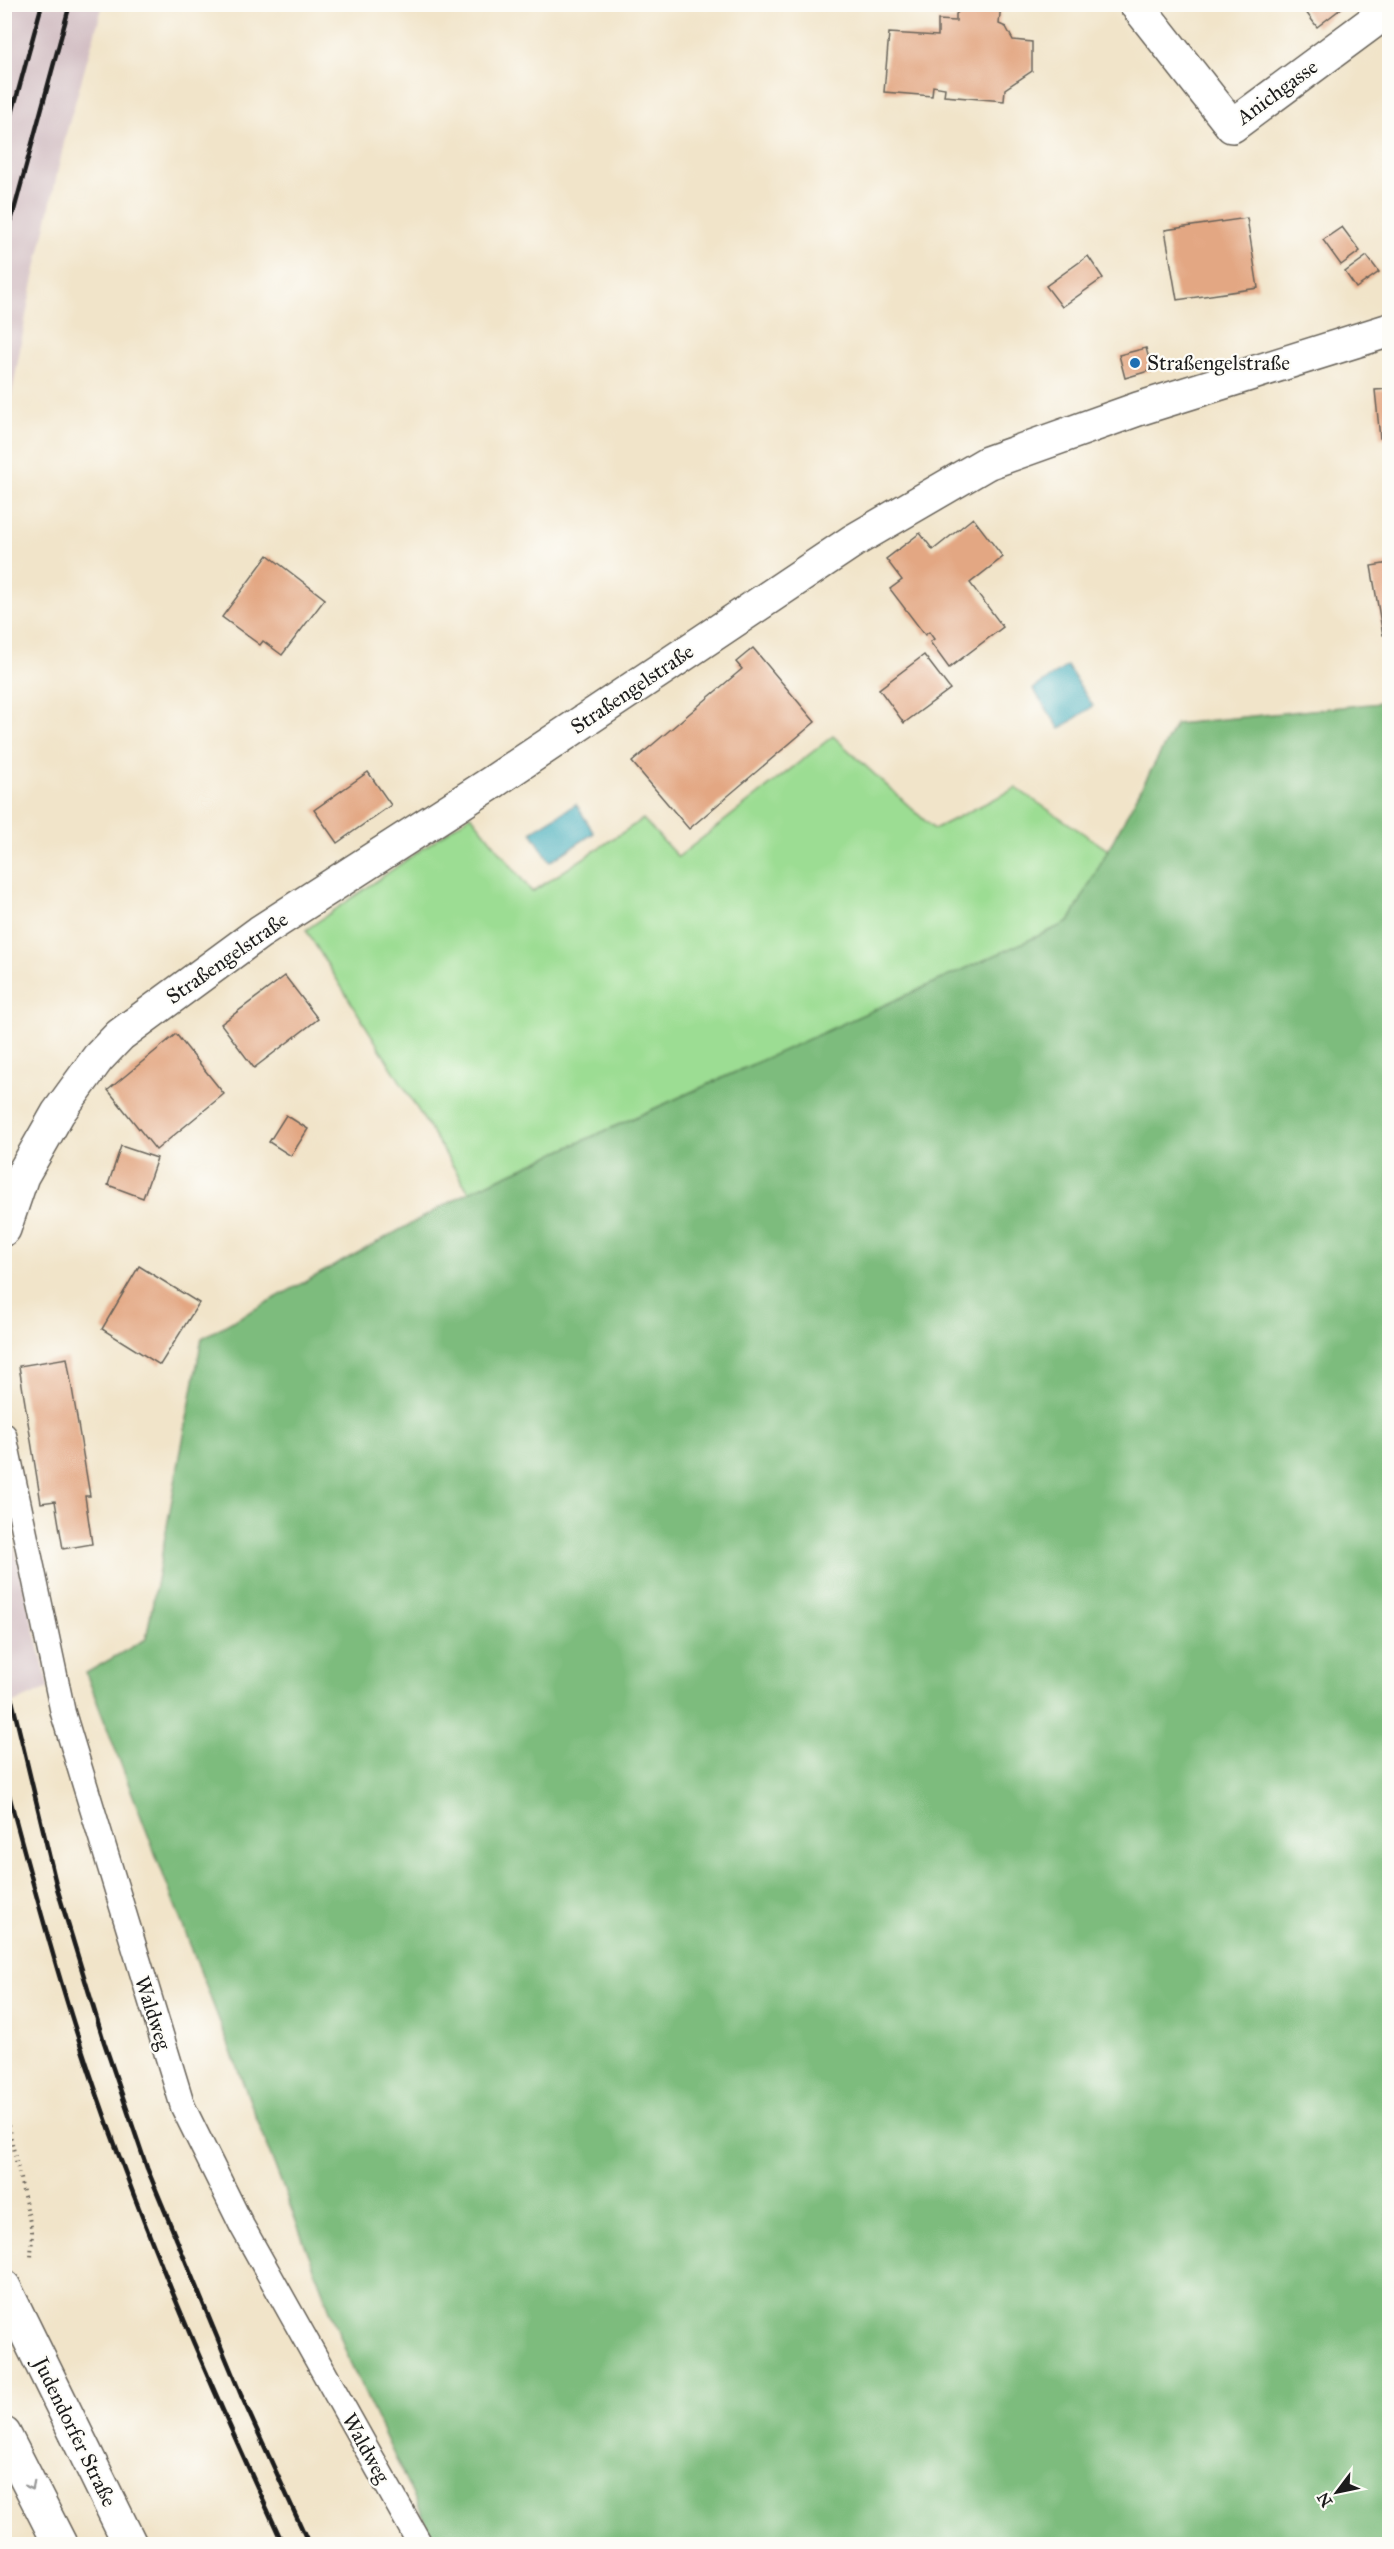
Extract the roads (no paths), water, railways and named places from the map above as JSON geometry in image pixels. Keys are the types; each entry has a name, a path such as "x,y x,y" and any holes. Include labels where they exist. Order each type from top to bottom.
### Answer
{"street":[{"name":"Anichgasse","path":"1136,4 1232,126 1389,9"},
{"name":"Straßengelstraße","path":"4,1229 22,1176 58,1113 98,1058 120,1035 260,932 490,784 853,541 987,463 1138,409 1389,330"},
{"name":"Judendorfer Straße","path":"4,2287 130,2544"},
{"path":"4,2434 60,2544"}],"lane":[{"name":"Waldweg","path":"4,1435 63,1713 183,2107 242,2226 420,2544"}],"water":[{"path":"1067,666 1093,706 1060,729 1033,689"},
{"path":"576,804 594,833 550,862 531,832"}],"railway":[{"path":"4,143 42,4"},
{"path":"4,247 70,4"},
{"path":"4,1667 57,1888 104,2042 147,2168 241,2395 309,2544"},
{"path":"4,1776 67,2002 122,2164 199,2356 283,2544"}],"place":[{"name":"Straßengelstraße","path":"1135,363"}]}
